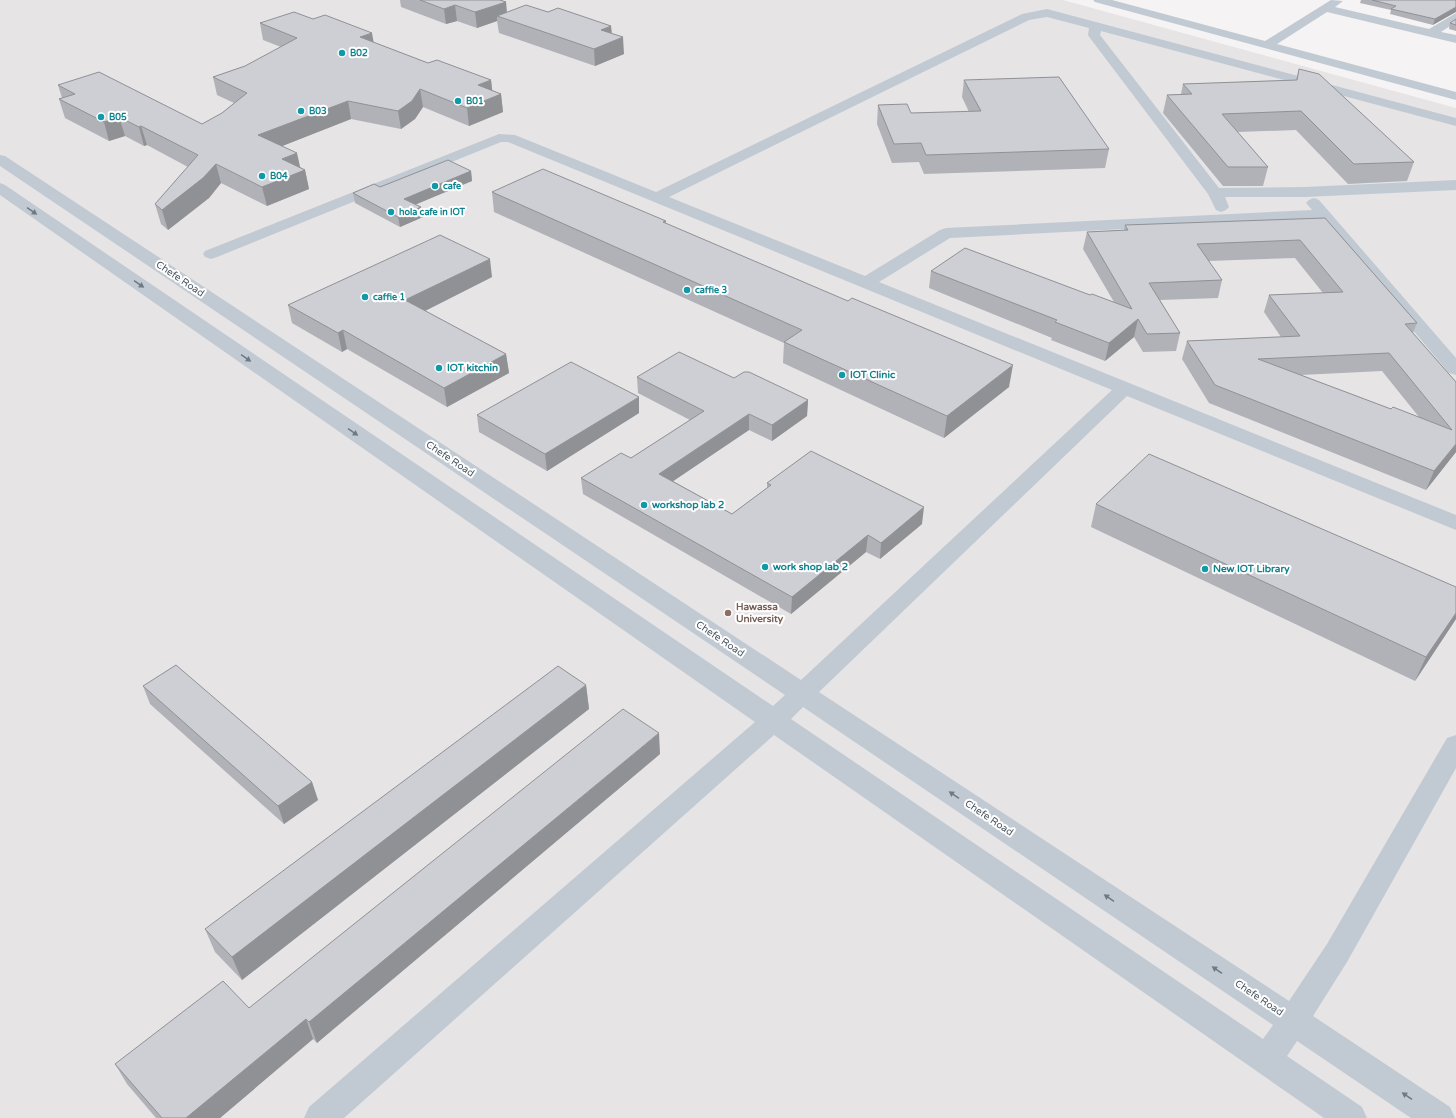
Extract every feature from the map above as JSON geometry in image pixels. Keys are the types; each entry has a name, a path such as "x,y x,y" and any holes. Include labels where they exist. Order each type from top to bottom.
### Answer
{"street":[{"path":"1098,0 1456,96"},
{"path":"1267,45 1338,0"},
{"path":"1324,8 1456,39"},
{"path":"656,198 1026,17 1047,13 1456,122"},
{"path":"1431,33 1456,17"},
{"path":"1095,26 1094,35 1215,193 1227,219"},
{"path":"211,254 498,138 510,138 1456,523"},
{"name":"Chefe Road","path":"0,159 1439,1118"},
{"path":"1215,193 1305,192 1456,185"},
{"path":"0,188 1351,1118"},
{"path":"1305,192 1456,369"},
{"path":"866,283 946,233 1323,214"},
{"path":"320,1118 774,720 1124,389"},
{"path":"1267,1060 1337,953 1456,745"}],"shaded area":[{"name":"Hawassa University","path":"0,0 1063,0 1456,108 1456,1118 0,1118"}],"building":[{"path":"420,0 500,0 506,2 475,12 455,5 444,9"},
{"path":"1372,0 1456,0 1456,7 1435,19 1391,9 1396,6"},
{"path":"526,5 548,12 558,8 611,26 601,30 623,37 594,49 497,16"},
{"path":"294,12 313,19 325,15 372,33 360,37 428,63 437,60 491,80 478,85 501,94 467,108 420,89 412,101 398,111 348,101 258,135 297,153 282,159 305,170 262,187 216,164 203,178 162,210 155,204 198,155 141,126 139,127 119,117 104,122 59,99 75,94 58,85 99,72 202,124 222,113 247,93 213,77 245,66 297,38 260,23"},
{"path":"1456,19 1456,25 1450,23"},
{"path":"1299,69 1319,74 1414,162 1354,164 1301,111 1222,114 1268,167 1228,167 1167,95 1192,94 1183,84 1297,80"},
{"path":"1059,77 1109,149 926,155 921,143 894,144 878,105 907,104 911,113 981,111 964,80"},
{"path":"448,160 471,171 404,199 421,207 398,217 353,193 374,184 380,187"},
{"path":"543,169 848,301 852,298 1013,365 947,416 784,342 802,330 492,192"},
{"path":"1325,218 1417,323 1405,324 1456,382 1456,444 1434,471 1215,385 1187,341 1300,336 1269,295 1343,292 1300,240 1197,244 1222,280 1149,283 1180,333 1147,334 1138,319 1109,343 1055,322 1057,320 931,271 965,248 1090,295 1092,294 1132,309 1087,232 1128,230 1125,225","holes":["1389,353 1452,430 1393,407 1391,409 1258,359"]},
{"path":"440,235 490,259 405,300 506,354 444,388 343,330 338,333 288,305"},
{"path":"679,352 734,378 744,372 749,372 808,400 772,425 749,414 659,474 732,514 771,485 767,483 811,451 924,507 881,543 868,535 792,597 581,478 621,453 631,458 704,411 637,377"},
{"path":"571,362 639,397 545,454 477,415"},
{"path":"1149,454 1456,587 1456,613 1426,657 1096,504"},
{"path":"176,665 312,782 278,806 143,686"},
{"path":"558,666 586,685 232,957 205,929"},
{"path":"623,709 659,733 309,1022 306,1019 186,1118 162,1118 115,1064 223,981 249,1008"}],"place":[{"name":"B02","path":"342,53"},
{"name":"B01","path":"458,101"},
{"name":"B03","path":"301,111"},
{"name":"B05","path":"101,117"},
{"name":"B04","path":"262,176"},
{"name":"cafe","path":"435,186"},
{"name":"hola cafe in IOT","path":"391,212"},
{"name":"caffie 3","path":"687,290"},
{"name":"caffie 1","path":"365,297"},
{"name":"IOT kitchin","path":"439,368"},
{"name":"IOT Clinic","path":"842,375"},
{"name":"workshop lab 2","path":"644,505"},
{"name":"work shop lab 2","path":"765,567"},
{"name":"New IOT Library","path":"1205,569"},
{"name":"Hawassa University","path":"728,613"}]}
